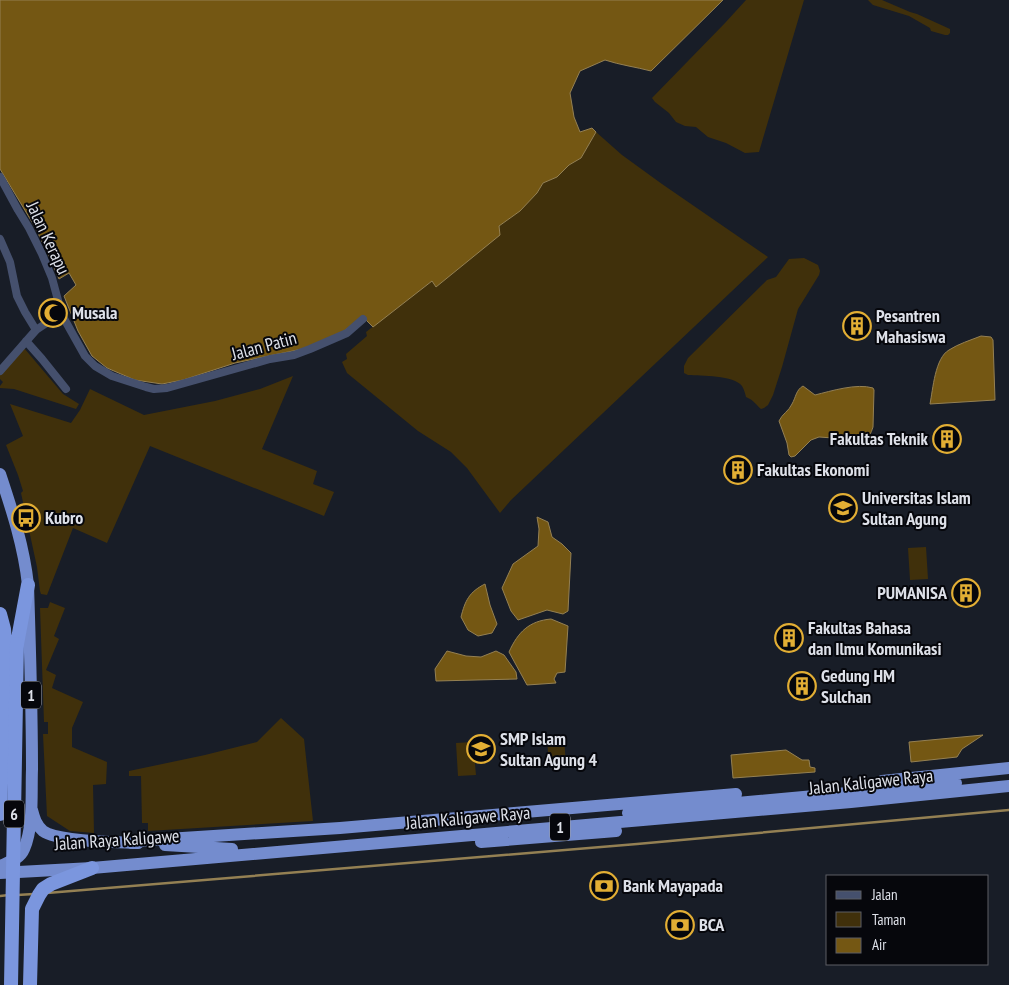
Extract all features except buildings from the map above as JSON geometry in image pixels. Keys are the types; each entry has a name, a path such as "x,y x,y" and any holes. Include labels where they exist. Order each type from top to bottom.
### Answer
{"highway":[{"name":"1","path":"0,474 9,499 22,548 28,585 32,732 31,805 36,823 48,834 66,838 232,849"},
{"name":"6","path":"11,985 17,644 28,585"},
{"name":"6","path":"0,614 4,630 0,814"},
{"path":"130,843 136,840 855,793 1009,768"},
{"name":"Jalan Kaligawe Raya","path":"92,868 1009,778"},
{"name":"Jalan Kaligawe Raya","path":"232,849 855,793 1009,786"},
{"path":"110,866 134,870 521,840 1009,793"},
{"path":"1,866 18,858 24,851 29,835 31,805"},
{"name":"Jalan Raya Kaligawe","path":"1,866 232,849"},
{"path":"1,866 8,866 50,877 92,868"},
{"path":"30,985 32,909 50,877"}],"street":[{"name":"Jalan Kerapu","path":"0,177 42,254 52,278 62,315 85,356 95,366 112,376 154,389 167,388"},
{"path":"0,239 10,262 17,296 36,330"},
{"path":"0,372 36,330 62,315"},
{"name":"Jalan Patin","path":"167,388 294,355 347,333 363,319"},
{"path":"26,341 66,389"}],"green space":[{"path":"746,0 804,0 759,152 745,153 726,143 708,137 696,127 685,126 676,122 652,98"},
{"path":"868,0 882,0 917,14 950,29 950,33 945,35 931,31 930,28 909,16 873,5"},
{"path":"596,132 622,155 768,257 511,500 500,513 467,468 451,452 418,431 347,373 342,362 347,359 346,354 367,336 366,332 432,281 436,287 499,226 537,193 543,183 557,177 569,165 581,158"},
{"path":"804,258 818,265 820,271 798,309 782,367 768,405 761,409 746,397 742,386 738,382 725,378 688,375 684,373 684,366 688,358 767,280 776,277 789,259"},
{"path":"24,348 63,394 79,404 76,409 14,389 0,388 3,382 0,379 0,375"},
{"path":"293,376 262,449 317,471 313,484 334,492 324,516 150,446 107,543 73,528 47,595 41,594 21,493 23,491 6,445 23,436 10,404 71,423 80,410 90,389 144,415 215,401 260,389"},
{"path":"926,547 928,579 910,580 908,548"},
{"path":"50,602 65,608 54,636 59,639 46,670 56,675 52,688 83,702 72,728 72,747 107,762 106,784 93,785 94,833 70,831 47,816 43,734 48,734 48,722 44,722 40,608 48,608"},
{"path":"281,718 304,739 313,821 148,831 148,823 142,823 141,776 129,776 129,771 257,742"},
{"path":"564,736 566,766 549,767 547,737"},
{"path":"473,742 476,775 458,776 456,743"}],"water":[{"path":"0,0 723,0 651,71 605,60 580,71 570,93 574,117 580,132 592,128 596,132 581,158 569,165 557,177 543,183 537,193 520,211 499,226 500,235 436,287 432,281 373,327 363,317 336,337 307,348 235,363 183,380 162,384 135,380 107,368 92,356 78,331 64,296 76,285 69,273 59,279 35,227 0,169"},
{"path":"981,336 991,337 993,340 995,400 930,404 935,374 944,354 956,346"},
{"path":"803,386 815,395 859,386 873,388 873,427 869,435 861,440 819,437 811,440 795,456 791,457 779,421 791,406 797,392"},
{"path":"537,517 548,522 552,537 571,553 568,611 563,614 547,610 518,620 511,611 502,588 513,564 538,546 539,529"},
{"path":"485,584 497,624 492,633 478,636 468,630 461,617 468,598 475,590"},
{"path":"551,619 568,626 565,672 557,673 554,679 556,683 527,685 509,652 520,633 530,625"},
{"path":"447,651 466,656 481,657 496,651 504,655 516,672 517,679 436,681 435,669"},
{"path":"983,735 962,749 957,757 911,762 909,742"},
{"path":"786,750 802,760 809,760 810,767 815,768 815,772 733,778 731,755"}],"waterway":[{"path":"47,893 637,844 1009,810"},
{"path":"17,895 34,894"},
{"path":"0,896 9,895"}],"place":[{"name":"Musala","path":"53,313"},
{"name":"Pesantren Mahasiswa","path":"857,326"},
{"name":"Fakultas Teknik","path":"947,439"},
{"name":"Fakultas Ekonomi","path":"738,470"},
{"name":"Universitas Islam Sultan Agung","path":"843,508"},
{"name":"Kubro","path":"26,518"},
{"name":"PUMANISA","path":"966,593"},
{"name":"Fakultas Bahasa dan Ilmu Komunikasi","path":"789,638"},
{"name":"Gedung HM Sulchan","path":"802,686"},
{"name":"SMP Islam Sultan Agung 4","path":"481,749"},
{"name":"Bank Mayapada","path":"604,886"},
{"name":"BCA","path":"680,925"}]}
